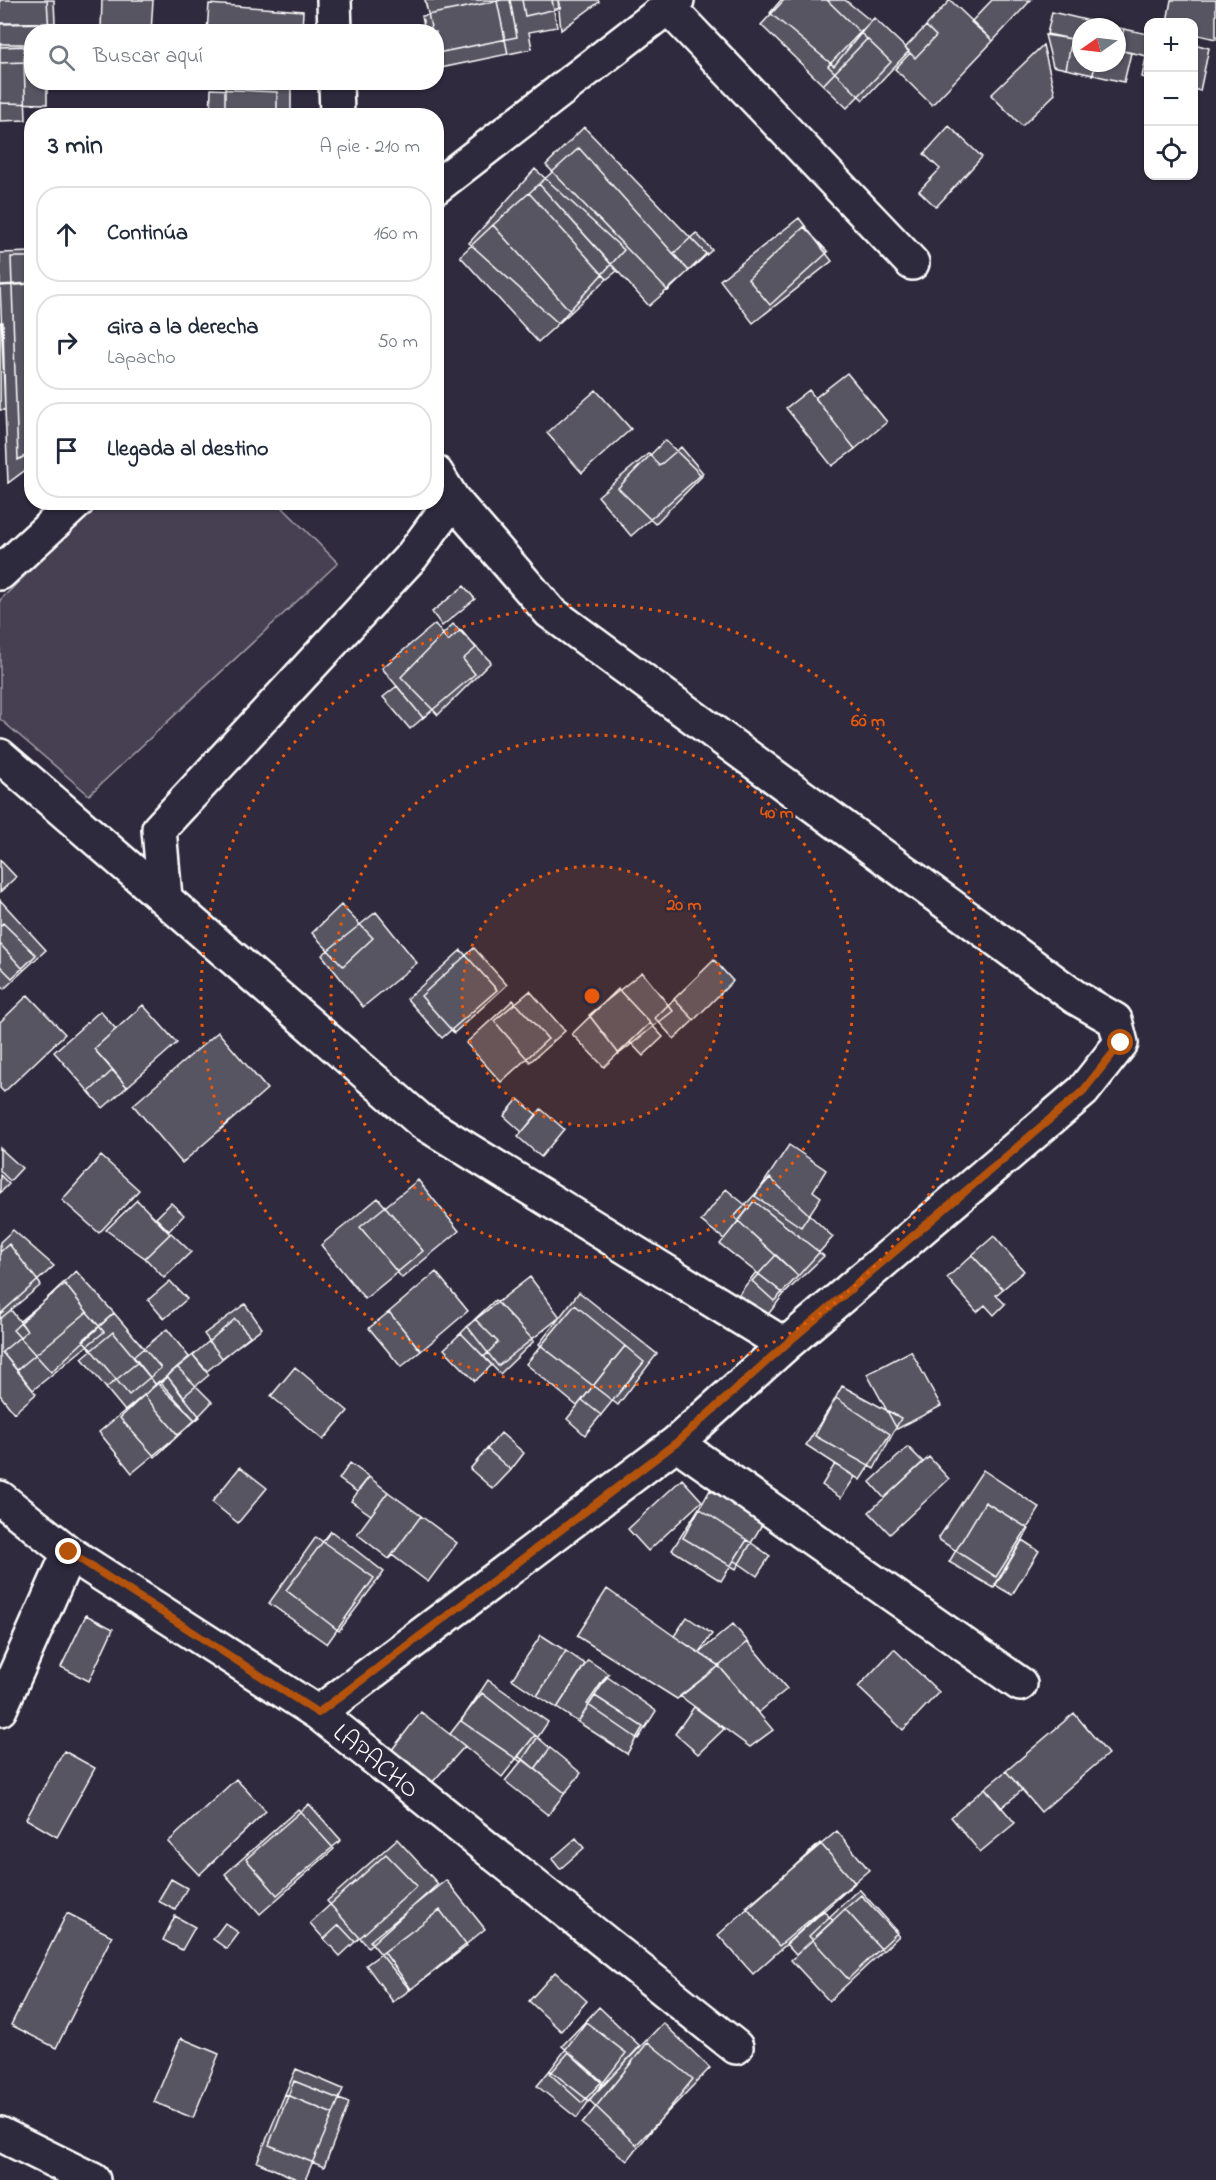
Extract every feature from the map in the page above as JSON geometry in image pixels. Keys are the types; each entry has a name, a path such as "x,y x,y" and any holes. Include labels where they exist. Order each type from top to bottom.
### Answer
{"street":[{"path":"334,0 334,24"},
{"path":"444,181 672,4 912,263"},
{"path":"336,90 337,108"},
{"path":"318,1713 676,1443 785,1345 1083,1091 1121,1043 1115,1020 1065,990 550,612 445,487"},
{"path":"0,573 68,510"},
{"path":"165,898 159,829 412,556 434,510"},
{"path":"0,756 421,1121 785,1345"},
{"path":"676,1443 1020,1684"},
{"name":"LAPACHO","path":"0,1498 69,1552 318,1713 736,2047"},
{"path":"0,1709 69,1552"},
{"path":"0,2134 93,2180"}],"shaded area":[{"path":"93,510 285,510 338,563 89,795 0,719 0,600"}],"building":[{"path":"0,0 54,0 55,23 0,24"},
{"path":"0,0 47,0 48,24 24,24 24,46 0,47"},
{"path":"102,0 153,0 152,24 101,24"},
{"path":"425,0 510,0 517,37 444,52 444,24 430,24"},
{"path":"522,0 559,0 561,8 525,16"},
{"path":"552,0 557,27 529,32 532,49 508,54 497,1"},
{"path":"558,0 598,0 599,2 561,30"},
{"path":"781,0 845,0 871,21 834,66 770,13"},
{"path":"784,0 827,0 867,39 823,85 761,25"},
{"path":"950,0 993,41 932,105 895,69 910,53 915,58 936,36 926,26"},
{"path":"992,0 1031,0 993,41 971,22"},
{"path":"1171,0 1216,0 1216,39 1198,35 1198,18 1168,18"},
{"path":"497,1 508,54 444,67 444,24 424,24 422,16"},
{"path":"209,4 303,11 302,24 208,24"},
{"path":"1052,12 1078,18 1072,18 1072,39 1047,34"},
{"path":"874,18 909,51 863,100 828,66"},
{"path":"0,23 39,23 24,24 24,44 0,44"},
{"path":"926,26 936,36 915,58 905,48"},
{"path":"1126,29 1144,33 1144,55 1126,52"},
{"path":"1045,35 1072,39 1066,69 1053,66"},
{"path":"867,39 891,62 847,108 823,85"},
{"path":"1072,39 1072,70 1066,69"},
{"path":"0,44 24,44 24,90 47,90 47,104 0,103"},
{"path":"1043,45 1055,94 1022,126 991,95"},
{"path":"1198,45 1209,48 1200,91 1198,90"},
{"path":"24,46 24,62 0,63 0,47"},
{"path":"1126,52 1131,53 1124,82 1093,75 1094,72 1126,72"},
{"path":"24,62 24,120 0,121 0,63"},
{"path":"211,90 277,92 277,108 210,108"},
{"path":"225,90 291,90 291,108 225,108"},
{"path":"949,126 982,157 936,207 919,191 940,169 924,154"},
{"path":"584,127 706,254 668,291 546,165"},
{"path":"579,148 689,271 649,306 539,184"},
{"path":"535,169 624,250 558,323 469,243"},
{"path":"539,184 617,271 607,279 529,193"},
{"path":"529,193 607,279 571,312 493,225"},
{"path":"799,218 832,261 753,323 720,280"},
{"path":"493,225 571,312 538,342 460,256"},
{"path":"804,227 828,252 770,305 748,279"},
{"path":"696,233 712,250 689,271 673,254"},
{"path":"24,252 24,284 0,285 0,253"},
{"path":"11,257 24,257 24,457 18,460"},
{"path":"24,284 24,471 8,483 0,286"},
{"path":"0,322 3,322 5,410 0,410"},
{"path":"847,373 887,422 855,449 815,398"},
{"path":"596,390 631,429 582,473 547,433"},
{"path":"809,390 855,449 832,466 786,408"},
{"path":"665,440 702,476 655,524 618,488"},
{"path":"681,447 703,473 631,536 598,496 649,453 659,466"},
{"path":"464,586 475,599 442,626 432,612"},
{"path":"435,624 448,641 461,630 476,648 463,659 475,674 423,718 382,668"},
{"path":"453,624 491,662 438,715 401,677"},
{"path":"397,686 423,718 410,729 383,697"},
{"path":"0,860 16,877 0,892"},
{"path":"0,900 46,950 24,970 0,944"},
{"path":"341,905 373,938 343,966 312,933"},
{"path":"376,912 417,963 363,1007 322,955"},
{"path":"3,923 36,955 12,978 0,966 0,926"},
{"path":"0,944 24,970 4,989 0,984"},
{"path":"474,948 507,985 454,1033 421,996"},
{"path":"461,950 497,990 442,1038 407,999"},
{"path":"714,960 733,981 694,1020 674,999"},
{"path":"642,972 673,1011 619,1054 589,1015"},
{"path":"618,989 650,1023 604,1067 572,1034"},
{"path":"530,991 565,1031 530,1062 494,1021"},
{"path":"28,995 65,1034 4,1092 0,1088 0,1022"},
{"path":"674,999 694,1020 674,1039 655,1018"},
{"path":"513,1000 548,1039 501,1082 466,1043"},
{"path":"143,1005 177,1043 127,1087 94,1049"},
{"path":"100,1011 116,1029 94,1049 113,1070 89,1092 54,1052"},
{"path":"650,1023 663,1037 643,1056 630,1042"},
{"path":"218,1032 267,1089 182,1163 133,1105"},
{"path":"113,1070 127,1087 103,1108 89,1092"},
{"path":"518,1099 537,1115 522,1132 504,1116"},
{"path":"541,1109 564,1129 541,1157 518,1137"},
{"path":"789,1145 826,1170 813,1191 821,1197 801,1227 755,1196"},
{"path":"0,1148 22,1168 10,1181 0,1171"},
{"path":"101,1156 139,1190 99,1233 62,1200"},
{"path":"0,1175 9,1184 0,1193"},
{"path":"770,1178 833,1237 798,1276 734,1217"},
{"path":"418,1180 459,1231 402,1278 360,1227"},
{"path":"726,1189 749,1208 724,1239 701,1221"},
{"path":"378,1198 423,1251 365,1299 321,1245"},
{"path":"137,1200 170,1234 145,1258 106,1230"},
{"path":"754,1201 824,1256 784,1294 720,1244"},
{"path":"171,1203 184,1215 169,1231 156,1218"},
{"path":"13,1230 54,1266 0,1314 0,1242"},
{"path":"171,1233 191,1252 164,1278 145,1258"},
{"path":"994,1236 1024,1271 1003,1289 972,1255"},
{"path":"9,1244 41,1285 0,1319 0,1252"},
{"path":"776,1255 798,1276 774,1301 752,1281"},
{"path":"972,1255 1003,1289 996,1295 1005,1304 994,1315 985,1305 977,1312 947,1278"},
{"path":"76,1271 114,1313 51,1372 13,1330"},
{"path":"436,1272 468,1311 421,1351 389,1312"},
{"path":"756,1272 784,1294 763,1321 735,1299"},
{"path":"530,1277 560,1317 498,1366 467,1326"},
{"path":"170,1281 187,1299 164,1319 148,1300"},
{"path":"65,1284 87,1312 17,1370 2,1352 27,1331 20,1321"},
{"path":"579,1292 657,1354 618,1405 539,1344"},
{"path":"495,1300 534,1341 500,1374 484,1357 498,1342 475,1319"},
{"path":"245,1304 262,1328 222,1358 204,1334"},
{"path":"575,1305 625,1346 577,1406 526,1364"},
{"path":"11,1310 27,1331 2,1352 36,1394 14,1413 0,1395 0,1319"},
{"path":"87,1312 104,1332 33,1390 17,1370"},
{"path":"389,1312 421,1351 401,1367 369,1328"},
{"path":"114,1313 161,1368 129,1395 83,1340"},
{"path":"235,1319 250,1336 207,1371 193,1355"},
{"path":"475,1319 498,1342 484,1357 461,1333"},
{"path":"167,1329 189,1357 156,1385 133,1357"},
{"path":"113,1332 138,1362 106,1388 82,1358"},
{"path":"461,1333 492,1365 475,1381 444,1349"},
{"path":"625,1346 644,1362 601,1415 582,1400"},
{"path":"911,1351 941,1406 897,1429 867,1374"},
{"path":"193,1355 209,1375 183,1397 167,1376"},
{"path":"138,1362 156,1385 125,1411 106,1388"},
{"path":"177,1367 212,1402 195,1420 159,1385"},
{"path":"295,1367 348,1411 323,1440 271,1396"},
{"path":"167,1376 200,1417 178,1435 144,1395"},
{"path":"159,1381 195,1420 155,1457 120,1418"},
{"path":"842,1386 901,1418 874,1469 815,1436"},
{"path":"144,1395 178,1435 132,1473 99,1432"},
{"path":"836,1398 890,1434 860,1480 806,1445"},
{"path":"582,1400 601,1415 585,1435 567,1419"},
{"path":"501,1433 524,1453 511,1470 487,1449"},
{"path":"908,1447 923,1462 884,1498 870,1482"},
{"path":"487,1449 511,1470 493,1489 470,1469"},
{"path":"929,1457 949,1479 890,1534 869,1512"},
{"path":"350,1463 369,1477 357,1492 339,1479"},
{"path":"835,1464 855,1477 841,1498 822,1485"},
{"path":"240,1467 267,1488 238,1523 212,1502"},
{"path":"983,1470 1040,1508 996,1577 938,1539"},
{"path":"369,1477 388,1492 371,1515 351,1501"},
{"path":"682,1479 702,1501 648,1551 628,1529"},
{"path":"710,1490 764,1521 736,1569 683,1538"},
{"path":"388,1492 421,1516 389,1559 357,1534"},
{"path":"985,1502 1029,1529 994,1588 949,1562"},
{"path":"699,1508 747,1540 721,1581 672,1550"},
{"path":"421,1516 457,1543 428,1582 392,1555"},
{"path":"331,1531 384,1572 339,1631 286,1590"},
{"path":"316,1537 374,1578 327,1644 269,1603"},
{"path":"747,1540 770,1556 757,1576 734,1560"},
{"path":"1022,1540 1039,1551 1012,1595 995,1585"},
{"path":"607,1589 719,1666 677,1699 577,1636"},
{"path":"86,1615 113,1629 89,1681 61,1667"},
{"path":"687,1617 712,1634 699,1653 674,1636"},
{"path":"733,1624 748,1642 719,1666 699,1653"},
{"path":"541,1635 566,1651 537,1696 512,1679"},
{"path":"748,1642 787,1689 758,1713 719,1666"},
{"path":"894,1649 939,1692 903,1730 858,1687"},
{"path":"566,1651 585,1664 557,1708 537,1696"},
{"path":"588,1660 609,1674 578,1722 557,1708"},
{"path":"719,1666 773,1730 750,1747 680,1696"},
{"path":"606,1676 656,1711 638,1739 587,1704"},
{"path":"488,1680 548,1722 521,1762 461,1721"},
{"path":"482,1693 535,1735 502,1777 450,1734"},
{"path":"595,1696 643,1727 627,1754 578,1722"},
{"path":"694,1707 724,1729 698,1754 675,1734"},
{"path":"421,1712 465,1746 430,1785 391,1751"},
{"path":"1074,1713 1108,1754 1041,1812 1006,1771"},
{"path":"535,1735 550,1748 535,1769 518,1756"},
{"path":"550,1748 581,1773 565,1793 535,1769"},
{"path":"64,1751 95,1768 57,1837 26,1819"},
{"path":"523,1759 565,1793 548,1815 505,1781"},
{"path":"1006,1771 1022,1790 1001,1808 985,1788"},
{"path":"236,1779 266,1811 199,1875 168,1842"},
{"path":"985,1788 1015,1823 980,1852 951,1817"},
{"path":"309,1804 341,1840 277,1895 246,1859"},
{"path":"298,1809 334,1849 260,1914 225,1874"},
{"path":"837,1831 869,1870 779,1946 746,1907"},
{"path":"576,1838 584,1848 560,1869 552,1859"},
{"path":"397,1839 438,1884 368,1947 327,1901"},
{"path":"820,1843 855,1883 753,1974 718,1935"},
{"path":"386,1854 417,1886 355,1942 339,1925 324,1939 310,1923"},
{"path":"171,1879 187,1888 175,1910 158,1901"},
{"path":"446,1880 485,1929 410,1990 370,1941"},
{"path":"859,1889 898,1932 848,1979 809,1936"},
{"path":"861,1895 899,1936 883,1951 845,1909"},
{"path":"845,1909 883,1951 829,2001 791,1960"},
{"path":"440,1910 467,1946 411,1989 384,1952"},
{"path":"823,1910 833,1921 796,1955 786,1944"},
{"path":"67,1913 112,1936 56,2048 11,2025"},
{"path":"175,1916 195,1927 182,1950 163,1940"},
{"path":"225,1923 239,1933 227,1949 213,1939"},
{"path":"339,1925 355,1942 340,1956 324,1939"},
{"path":"384,1952 411,1989 393,2002 366,1965"},
{"path":"555,1972 587,2001 561,2031 529,2001"},
{"path":"599,2007 640,2046 604,2085 562,2046"},
{"path":"586,2022 626,2053 589,2101 550,2070"},
{"path":"663,2023 710,2068 636,2145 589,2100"},
{"path":"181,2038 219,2054 193,2118 154,2102"},
{"path":"648,2042 693,2079 627,2161 582,2124"},
{"path":"569,2052 602,2081 582,2103 550,2074"},
{"path":"296,2069 343,2089 333,2114 285,2094"},
{"path":"550,2070 589,2101 577,2118 537,2086"},
{"path":"294,2081 349,2103 324,2167 269,2145"},
{"path":"285,2094 333,2114 305,2180 299,2180 257,2162"}],"route":[{"path":"69,1552 318,1713 676,1443 785,1345 1083,1091 1121,1043"}]}
